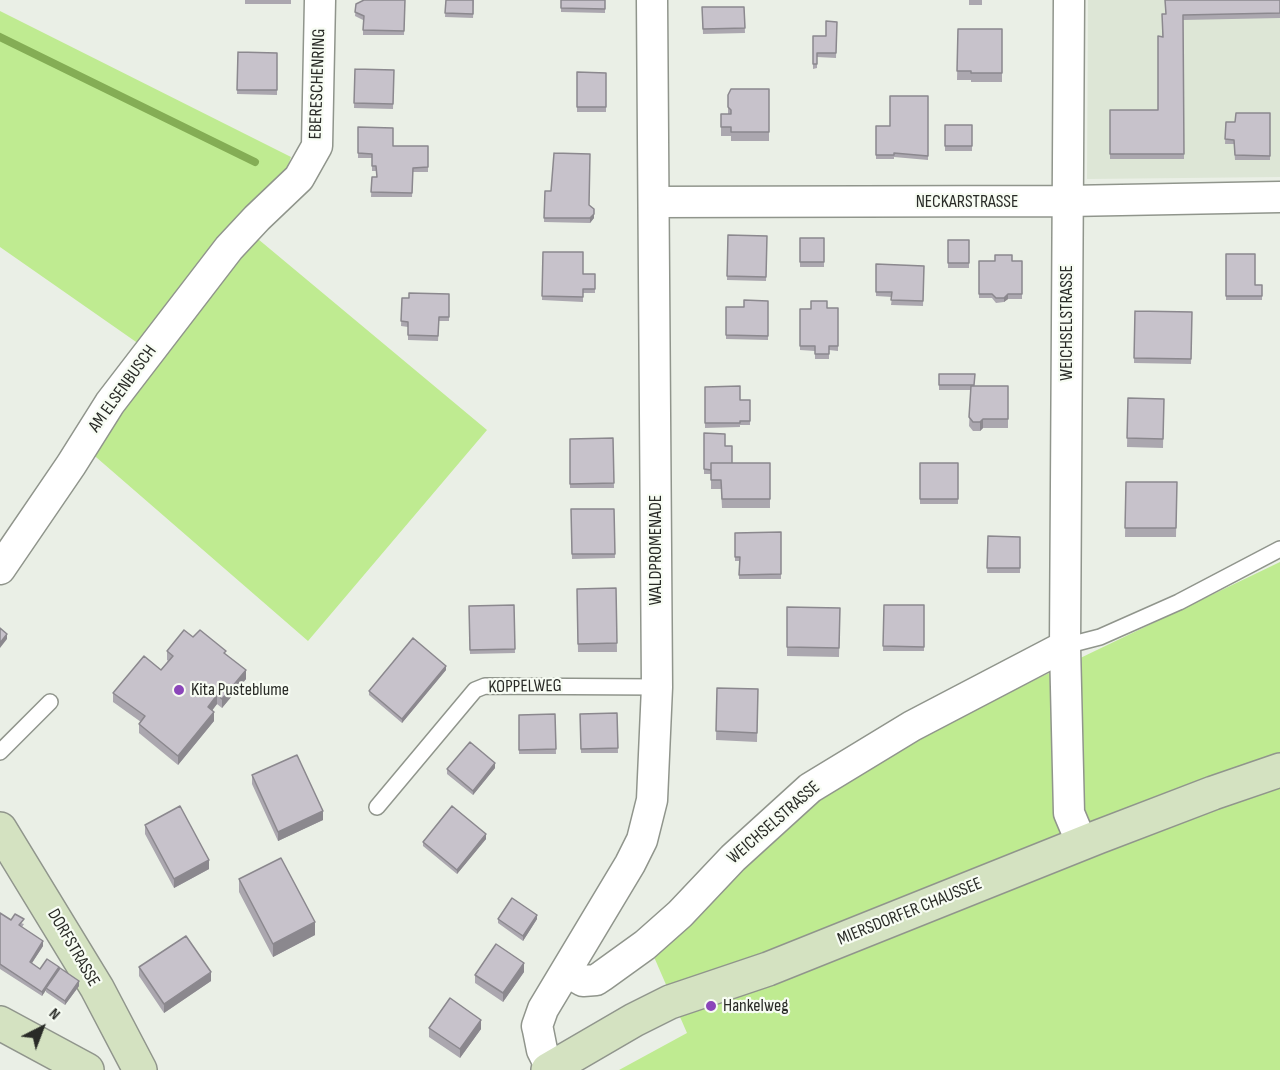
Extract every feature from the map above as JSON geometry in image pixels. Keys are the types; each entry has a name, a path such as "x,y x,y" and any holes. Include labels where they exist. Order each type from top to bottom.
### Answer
{"main road":[{"name":"MIERSDORFER CHAUSSEE","path":"550,1069 634,1020 670,1002 768,969 1213,793 1280,770"},
{"name":"DORFSTRASSE","path":"0,829 97,988 140,1070"},
{"path":"0,1023 87,1070"}],"street":[{"name":"EBERESCHENRING","path":"257,218 299,178 317,146 320,0"},
{"name":"WALDPROMENADE","path":"550,1069 542,1050 537,1026 543,1009 630,864 642,840 652,800 657,687 652,0"},
{"name":"WEICHSELSTRASSE","path":"1069,0 1065,646 1069,813 1082,844"},
{"name":"NECKARSTRASSE","path":"654,202 1068,201 1280,197"},
{"name":"AM ELSENBUSCH","path":"0,569 72,465 110,403 229,248 257,218"},
{"name":"WEICHSELSTRASSE","path":"566,971 583,981 596,980 645,945 680,914 733,858 810,788 912,726 1065,646"}],"lane":[{"path":"1065,646 1100,637 1179,602 1280,549"},
{"name":"KOPPELWEG","path":"377,807 475,690 485,686 657,687"},
{"path":"0,752 50,702"}],"shaded area":[{"path":"1088,0 1280,0 1280,177 1087,179"}],"green space":[{"path":"0,11 291,157 274,205 252,234 487,430 308,641 89,451 139,344 0,247"},
{"path":"1280,562 1280,1070 619,1070 687,1033 651,950 813,799 943,724"}],"building":[{"path":"364,0 405,0 404,31 363,30 364,16 355,12 356,4"},
{"path":"446,0 473,0 473,14 445,13"},
{"path":"561,0 605,0 605,9 561,8"},
{"path":"1165,0 1280,0 1280,13 1183,15 1184,154 1110,154 1110,110 1158,110 1158,36 1163,37 1162,14 1166,14"},
{"path":"702,7 744,7 745,28 703,29"},
{"path":"826,21 837,22 836,53 817,53 817,64 813,64 813,36 826,36"},
{"path":"958,29 1002,29 1002,73 957,71"},
{"path":"238,52 277,53 277,90 237,90"},
{"path":"355,69 394,70 393,104 354,103"},
{"path":"577,72 606,73 606,107 577,107"},
{"path":"731,89 769,89 769,132 731,132 731,127 721,127 721,114 731,114 728,107 728,95"},
{"path":"890,96 928,96 928,156 894,153 894,155 876,155 876,126 890,126"},
{"path":"1236,113 1270,113 1270,156 1235,155 1234,140 1225,139 1226,122 1235,122"},
{"path":"945,125 972,125 972,146 945,146"},
{"path":"358,127 393,128 393,146 428,146 428,167 413,168 412,193 371,192 372,177 377,177 376,166 372,166 372,154 358,153"},
{"path":"554,153 590,154 589,205 594,209 594,214 590,218 544,218 545,191 551,191"},
{"path":"728,235 767,236 766,277 727,276"},
{"path":"800,238 824,238 824,262 800,262"},
{"path":"948,240 969,240 969,263 948,263"},
{"path":"543,252 583,252 583,274 595,274 595,289 583,289 583,297 542,296"},
{"path":"1226,254 1255,254 1255,285 1262,285 1262,296 1226,296"},
{"path":"995,255 1012,255 1012,261 1022,261 1022,294 1008,294 1004,298 996,298 992,294 979,294 979,261 995,261"},
{"path":"876,264 924,266 923,301 891,300 892,292 876,292"},
{"path":"409,293 449,294 449,317 439,317 438,336 408,335 408,322 401,321 402,298 409,298"},
{"path":"744,300 768,301 768,336 726,335 726,307 744,307"},
{"path":"811,301 827,301 827,308 838,308 838,346 829,346 829,354 815,354 815,346 800,346 800,309 811,309"},
{"path":"1135,311 1192,312 1191,359 1134,358"},
{"path":"939,374 975,374 974,385 939,385"},
{"path":"740,386 740,400 750,400 750,421 705,423 705,387"},
{"path":"971,386 1008,386 1008,419 983,419 980,422 973,422 969,417"},
{"path":"1128,398 1164,399 1163,439 1127,438"},
{"path":"704,433 725,434 725,446 732,446 732,463 711,463 711,470 704,469"},
{"path":"613,438 614,483 570,484 570,439"},
{"path":"711,463 770,463 770,499 722,499 721,480 711,480"},
{"path":"920,463 958,463 958,499 920,499"},
{"path":"1126,482 1177,482 1176,528 1125,528"},
{"path":"571,509 614,509 615,554 572,554"},
{"path":"781,532 781,574 739,575 740,557 735,557 735,533"},
{"path":"988,536 1020,537 1020,568 987,568"},
{"path":"616,588 617,643 578,644 577,589"},
{"path":"514,605 515,649 470,650 469,606"},
{"path":"884,605 924,605 924,647 883,646"},
{"path":"787,607 840,608 839,648 787,647"},
{"path":"0,628 7,634 0,643"},
{"name":"Kita Pusteblume","path":"184,630 193,637 200,630 246,670 222,699 217,695 208,707 214,712 178,756 139,724 145,716 113,693 144,656 161,670 173,656 167,651"},
{"path":"413,638 446,666 402,719 369,691"},
{"path":"717,688 758,689 757,733 716,731"},
{"path":"617,713 618,748 581,749 580,714"},
{"path":"555,714 556,749 519,750 519,715"},
{"path":"470,742 495,763 473,791 447,769"},
{"path":"297,755 323,811 278,832 252,775"},
{"path":"180,806 209,860 174,879 145,825"},
{"path":"452,806 486,834 457,870 423,842"},
{"path":"281,858 315,922 273,944 239,879"},
{"path":"512,898 537,915 523,936 498,919"},
{"path":"0,913 11,920 15,914 24,919 19,925 43,941 30,962 40,969 47,959 59,967 42,992 0,964"},
{"path":"186,936 211,972 164,1004 139,967"},
{"path":"496,944 524,963 503,993 475,975"},
{"path":"60,968 79,981 65,1001 46,988"},
{"path":"450,998 481,1020 460,1049 429,1028"}],"waterway":[{"path":"0,37 255,162"}],"place":[{"name":"Kita Pusteblume","path":"179,690"},
{"name":"Hankelweg","path":"711,1006"}]}
